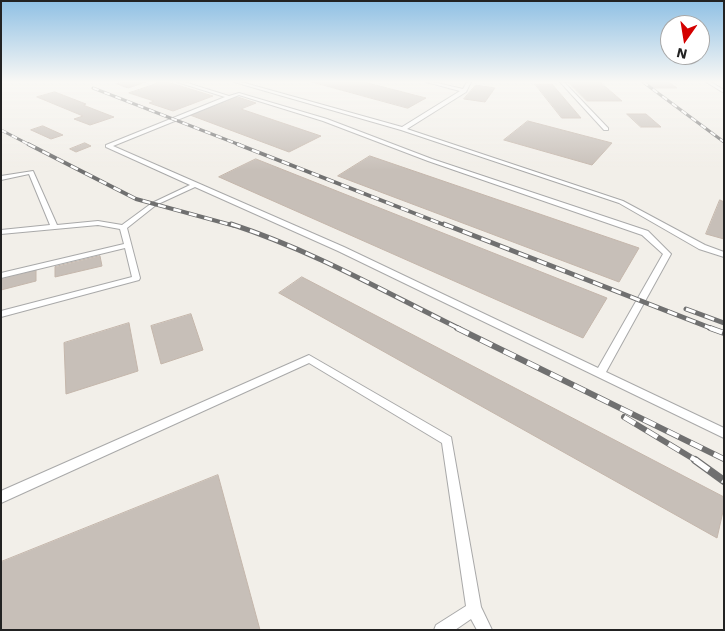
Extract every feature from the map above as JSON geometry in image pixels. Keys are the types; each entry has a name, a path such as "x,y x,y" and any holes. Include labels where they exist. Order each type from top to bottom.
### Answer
{"lane":[{"path":"193,111 108,146 341,249 724,433"},
{"path":"297,111 325,120 430,160 645,233 667,254 600,374"},
{"path":"341,111 403,129 621,202 702,247 724,254"},
{"path":"403,129 431,111"},
{"path":"590,111 606,129"},
{"path":"1,178 31,172 54,227"},
{"path":"1,232 98,223 123,227 154,204 196,184"},
{"path":"1,314 136,278 123,227"},
{"path":"1,276 128,245"},
{"path":"1,497 310,359 447,440 474,609 485,630"},
{"path":"441,630 474,609"}],"building":[{"path":"72,111 100,111 114,117 90,125 74,119 83,116"},
{"path":"199,111 248,111 321,136 289,152 190,115"},
{"path":"557,111 575,111 581,118 562,118"},
{"path":"627,114 646,114 661,127 641,127"},
{"path":"528,121 612,143 592,165 504,140"},
{"path":"43,126 63,135 51,139 31,130"},
{"path":"85,143 91,146 76,152 70,149"},
{"path":"370,156 639,248 619,282 338,176"},
{"path":"256,159 607,298 583,338 219,177"},
{"path":"720,200 724,202 724,239 706,234"},
{"path":"100,256 102,266 55,277 55,267"},
{"path":"36,270 36,281 1,290 1,279"},
{"path":"302,277 724,497 724,507 717,538 279,293"},
{"path":"191,314 203,350 161,364 151,326"},
{"path":"129,323 138,371 66,394 64,343"},
{"path":"218,475 260,630 1,630 1,562"}],"railway":[{"path":"153,111 240,145"},
{"path":"683,111 724,142"},
{"path":"1,130 30,145"},
{"path":"28,144 136,199 235,226"},
{"path":"237,144 447,226"},
{"path":"231,224 261,234 319,259 460,329"},
{"path":"444,224 713,329"},
{"path":"686,309 724,323"},
{"path":"457,328 724,459"},
{"path":"710,328 724,333"},
{"path":"624,417 697,461"},
{"path":"695,460 724,481"}]}
